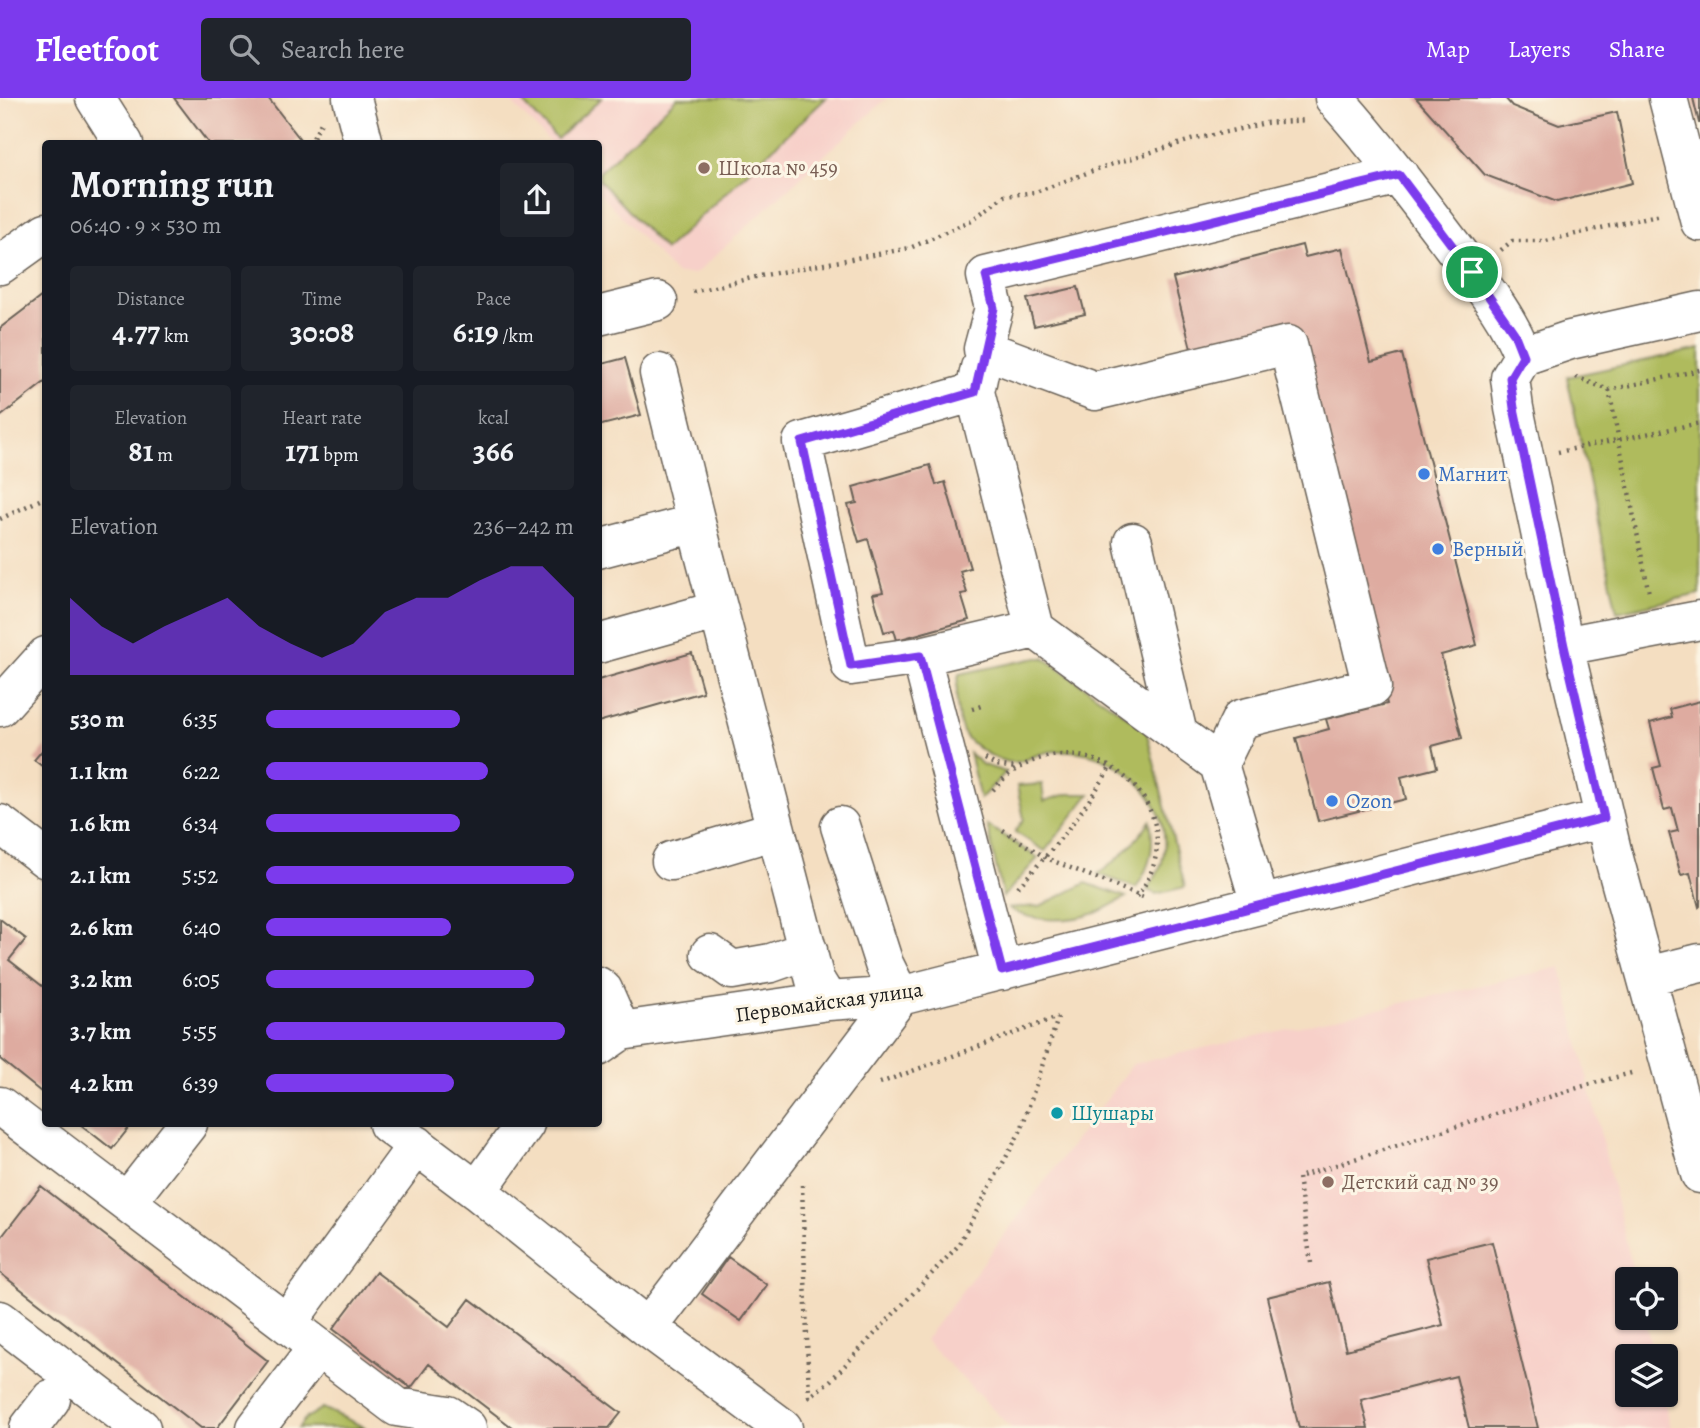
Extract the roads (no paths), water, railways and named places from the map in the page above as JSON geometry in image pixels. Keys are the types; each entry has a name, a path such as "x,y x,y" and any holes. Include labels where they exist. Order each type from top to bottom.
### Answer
{"street":[{"path":"95,98 121,140"},
{"path":"352,98 363,140"},
{"path":"1668,98 1698,214"},
{"path":"1342,107 1399,175 1472,272 1514,333 1523,356"},
{"path":"1260,904 1219,764 1035,629 975,392 994,308 986,276 1399,175"},
{"path":"0,265 42,235"},
{"path":"602,315 658,300"},
{"path":"1700,311 1570,340 1523,356 1510,378 1564,646 1604,818 1700,1174"},
{"path":"984,349 1095,391 1288,345 1372,687 1241,719 1219,764"},
{"path":"659,373 815,979 828,1001"},
{"path":"975,392 802,442 851,666 920,656 1035,629"},
{"path":"602,548 696,523"},
{"path":"1133,542 1178,734"},
{"path":"602,642 719,610"},
{"path":"1564,646 1700,620"},
{"path":"920,656 1002,971"},
{"path":"0,707 42,660"},
{"name":"Первомайская улица","path":"610,1039 828,1001 900,996 1604,818"},
{"path":"0,824 42,856"},
{"path":"648,1328 900,996 884,964 841,826"},
{"path":"671,861 776,830"},
{"path":"710,954 732,970 771,963 808,950"},
{"path":"1647,976 1700,963"},
{"path":"602,989 610,1039"},
{"path":"7,1125 127,1202 397,1407 448,1415 467,1428"},
{"path":"127,1202 186,1127"},
{"path":"477,1191 523,1127"},
{"path":"287,1323 402,1134 648,1328 779,1425"},
{"path":"0,1320 141,1428"},
{"path":"256,1428 318,1347"}],"place":[{"name":"Школа № 459","path":"704,168"},
{"name":"Магнит","path":"1424,474"},
{"name":"Верный","path":"1438,549"},
{"name":"Ozon","path":"1332,801"},
{"name":"Шушары","path":"1057,1113"},
{"name":"Детский сад № 39","path":"1328,1182"}]}
